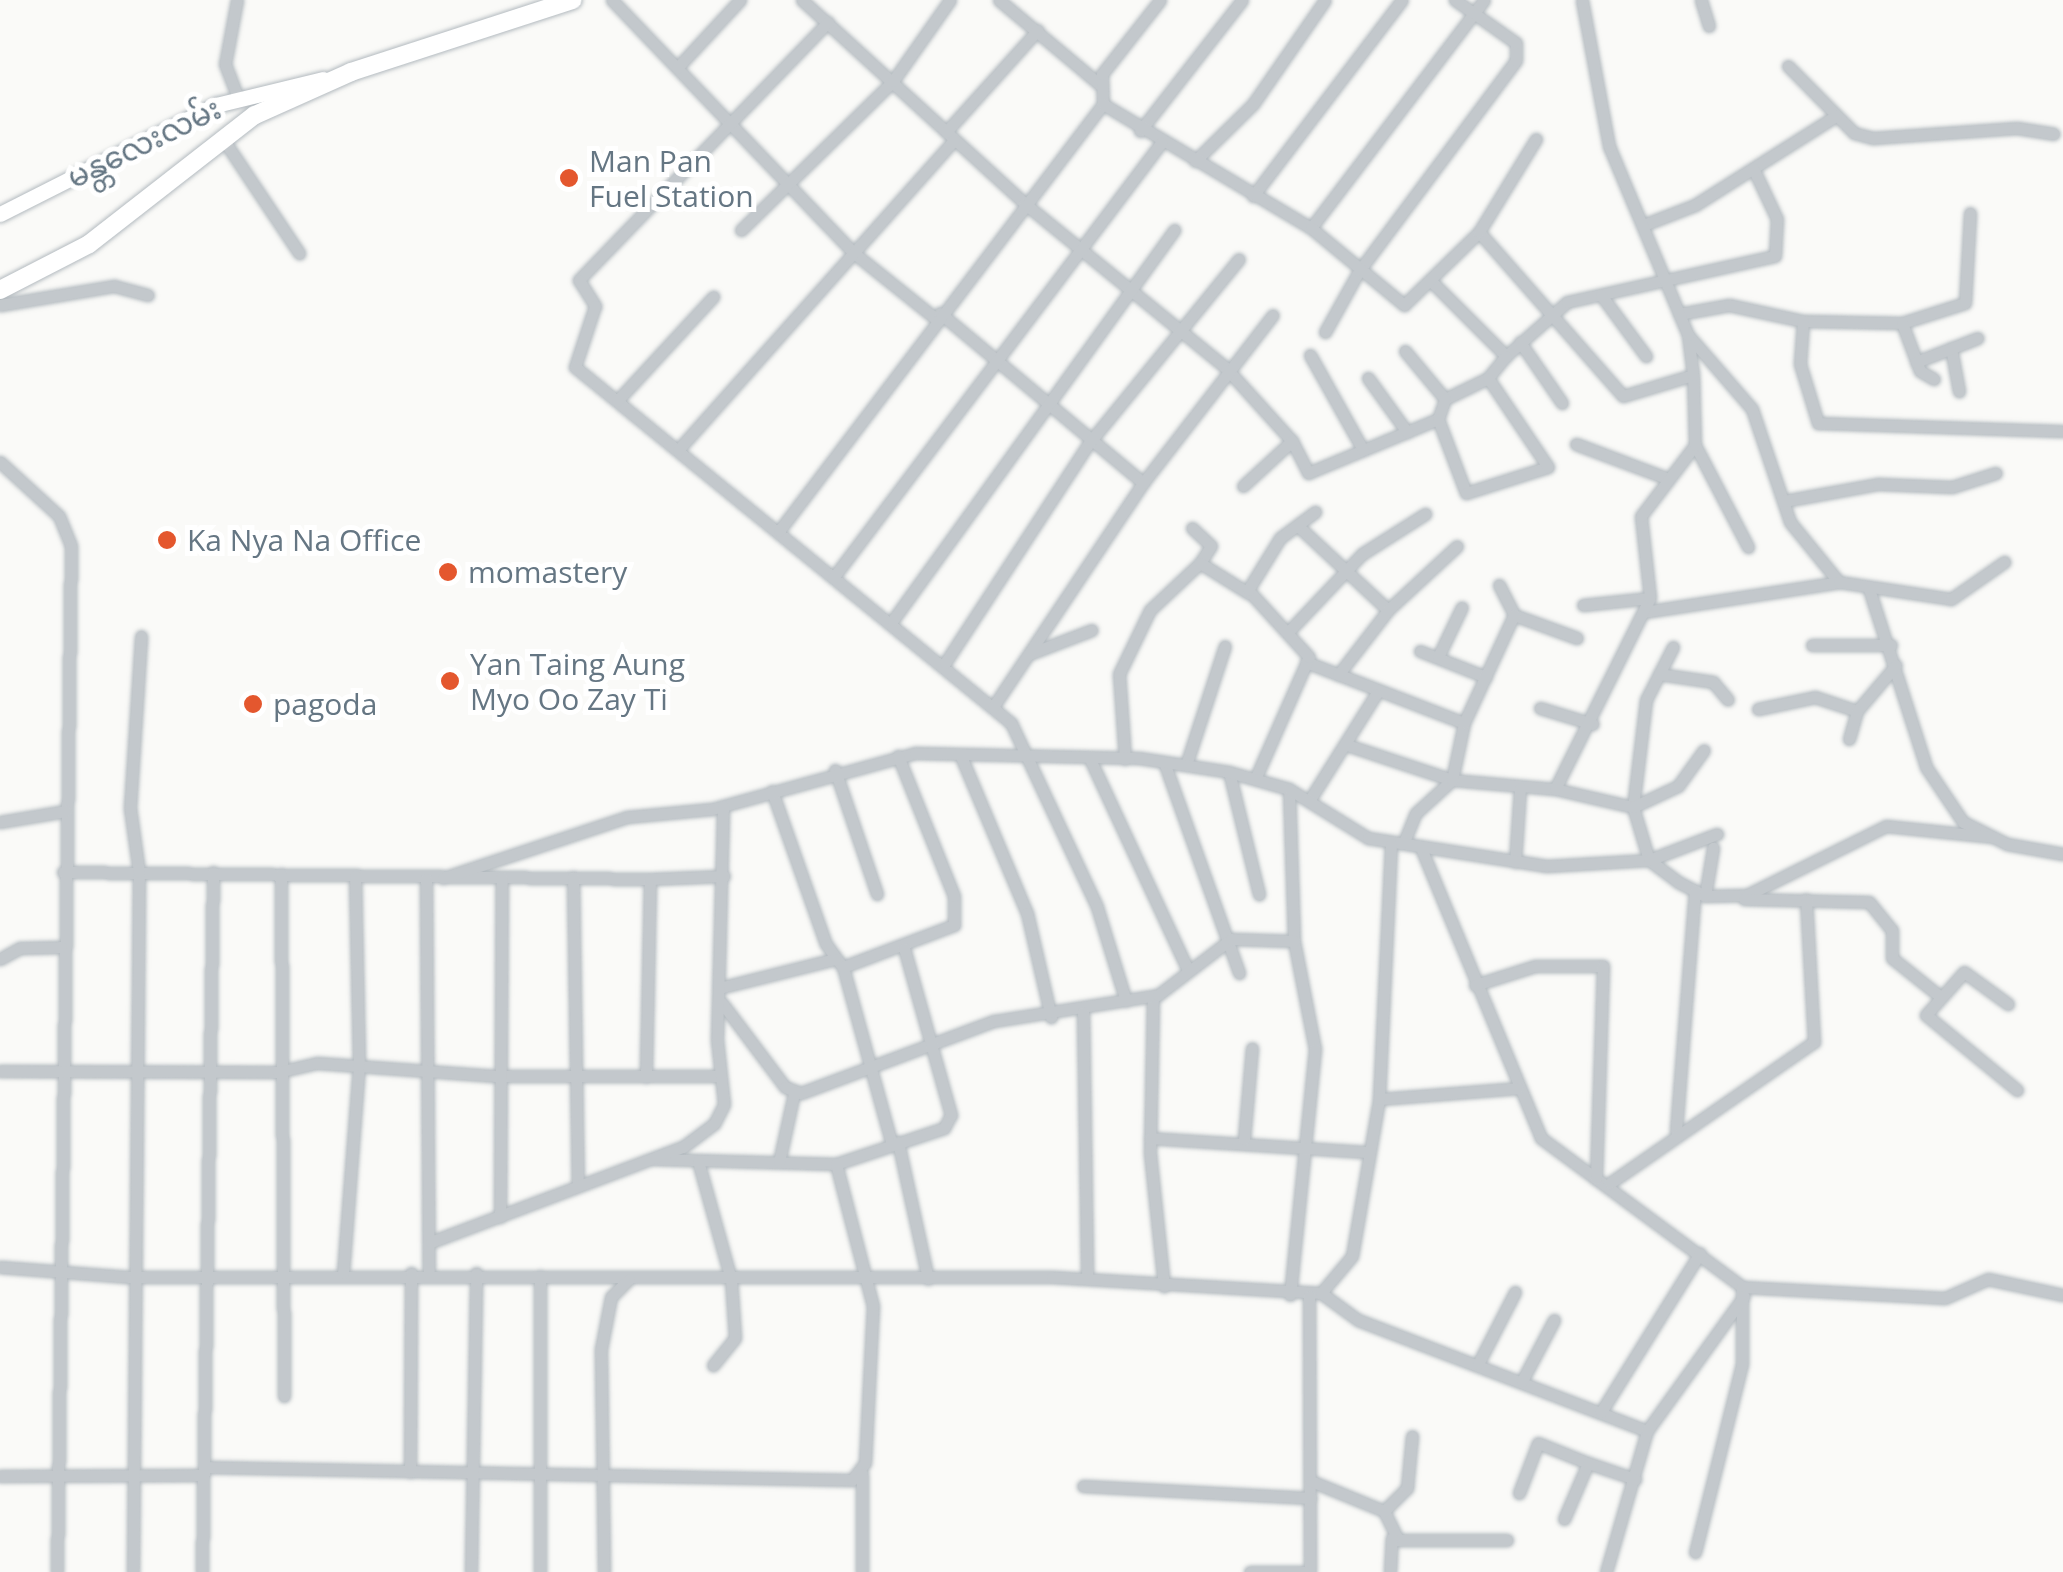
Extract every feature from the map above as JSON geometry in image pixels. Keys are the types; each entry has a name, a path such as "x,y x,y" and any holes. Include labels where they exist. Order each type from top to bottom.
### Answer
{"main road":[{"path":"0,290 89,244 221,136 351,72 569,1"},
{"name":"မန္တလေးလမ်း","path":"0,214 238,98 351,72"}],"street":[{"path":"236,0 225,64 238,98"},
{"path":"612,0 855,254 996,361 1143,483"},
{"path":"677,68 740,0"},
{"path":"802,0 1024,203 1226,368 1292,441 1308,473 1438,418"},
{"path":"741,230 893,81 950,0"},
{"path":"999,0 1099,84 1103,104 1140,131 1311,228 1404,305 1432,282 1479,232 1536,139"},
{"path":"1099,84 1160,0"},
{"path":"1140,131 1242,0"},
{"path":"1195,161 1252,104 1324,0"},
{"path":"1253,196 1402,0"},
{"path":"1325,332 1359,271 1516,60 1516,43 1455,0"},
{"path":"1311,228 1484,0"},
{"path":"1582,0 1609,146 1646,224 1665,283 1688,335 1694,445 1748,548"},
{"path":"1701,0 1709,26"},
{"path":"828,22 734,127 579,280 595,306 575,367 834,578 893,620 994,707 1028,755 1096,907 1126,1001"},
{"path":"678,450 855,254 1038,30"},
{"path":"1788,66 1836,116 1873,138 1999,128 2054,134"},
{"path":"779,531 938,315 1103,104"},
{"path":"1646,224 1753,168 1836,116"},
{"path":"221,136 299,254"},
{"path":"834,578 1161,142"},
{"path":"1488,378 1548,467 1466,493 1438,418 1444,399 1488,378 1554,307 1774,256 1776,220 1753,168"},
{"path":"1679,314 1729,306 1802,320 1902,323 1968,300 1970,213"},
{"path":"893,620 1126,287 1174,230"},
{"path":"1479,232 1554,307 1622,396 1692,375"},
{"path":"945,663 1089,442 1177,330 1240,259"},
{"path":"1432,282 1506,356"},
{"path":"0,305 114,286 148,295"},
{"path":"1601,294 1646,356"},
{"path":"617,400 713,297"},
{"path":"994,707 1143,483 1226,368 1273,316"},
{"path":"1802,320 1800,364 1818,423 2063,430"},
{"path":"1902,323 1916,362 1934,379"},
{"path":"1688,335 1752,409 1784,500 1840,582"},
{"path":"1916,362 1978,338"},
{"path":"1520,342 1562,403"},
{"path":"1951,348 1959,391"},
{"path":"1405,352 1444,399"},
{"path":"1310,355 1363,450"},
{"path":"1368,378 1407,432"},
{"path":"1244,486 1292,441"},
{"path":"1576,444 1664,477"},
{"path":"1555,789 1594,724 1650,598 1641,516 1664,477 1694,445"},
{"path":"0,462 59,516 71,546 61,947 57,1572"},
{"path":"1784,500 1878,484 1952,487 1996,474"},
{"path":"1248,593 1280,538 1316,512"},
{"path":"1291,630 1343,570 1425,514"},
{"path":"1298,526 1388,610"},
{"path":"1126,759 1123,663 1150,610 1200,563 1211,546 1192,528"},
{"path":"1338,676 1388,610 1457,546"},
{"path":"1644,612 1840,582 1951,599 2004,562"},
{"path":"1200,563 1248,593 1308,648 1306,662 1256,777"},
{"path":"1499,584 1514,615 1576,638"},
{"path":"1869,589 1891,644 1926,768 1963,822 1992,837"},
{"path":"1583,605 1650,598"},
{"path":"1438,657 1462,607"},
{"path":"1250,1572 1307,1572 1315,1294 1352,1256 1379,1099 1398,843 1416,814 1452,780 1464,723 1514,615"},
{"path":"1028,654 1092,630"},
{"path":"133,1572 129,1277 139,872 130,808 141,636"},
{"path":"1812,645 1891,644"},
{"path":"1186,765 1225,646"},
{"path":"1672,646 1646,700 1633,807 1649,860 1700,894 1873,904 1892,930 1892,958 1938,994"},
{"path":"1420,651 1486,677"},
{"path":"1306,662 1376,694 1464,723"},
{"path":"1848,739 1857,711 1896,665"},
{"path":"1659,674 1712,682 1728,700"},
{"path":"1308,801 1376,694"},
{"path":"1758,709 1815,697 1857,711"},
{"path":"1540,708 1594,724"},
{"path":"1347,745 1452,780 1555,789 1633,807 1678,786 1704,750"},
{"path":"960,754 1010,863 1051,1017"},
{"path":"723,987 904,948 954,925 955,908 898,756"},
{"path":"443,878 627,818 723,806 835,770 898,756 1126,759 1230,772 1289,789 1398,843 1515,862 1649,860 1718,834"},
{"path":"1090,759 1188,968"},
{"path":"1164,762 1240,973"},
{"path":"835,770 877,894"},
{"path":"1230,772 1259,894"},
{"path":"1515,862 1520,788"},
{"path":"1289,789 1294,941 1314,1049 1290,1295"},
{"path":"772,792 839,963 874,1070 928,1279"},
{"path":"431,1242 652,1158 714,1124 724,1104 720,1076 723,806"},
{"path":"0,822 66,810"},
{"path":"1724,898 1770,887 1886,826 1992,837 2063,854"},
{"path":"1420,848 1541,1138 1596,1179 1610,1183 1743,1292 1945,1298 1988,1279 2063,1295"},
{"path":"1676,1131 1700,894 1713,848"},
{"path":"64,872 426,879 724,876"},
{"path":"202,1572 206,1072 212,872"},
{"path":"281,874 278,1272 284,1396"},
{"path":"343,1273 360,1065 356,876"},
{"path":"500,1217 502,877"},
{"path":"574,877 578,1186"},
{"path":"426,879 429,1273"},
{"path":"646,1077 650,879"},
{"path":"1610,1183 1676,1131 1814,1042 1806,899"},
{"path":"794,1093 935,1050 994,1021 1083,1012 1152,996 1231,940 1294,941"},
{"path":"0,960 20,948 61,947"},
{"path":"652,1158 836,1164 950,1123 935,1050 904,948"},
{"path":"1476,985 1535,966 1603,966 1596,1179"},
{"path":"2008,1004 1969,972 1938,994 1926,1008 1932,1026 2017,1090"},
{"path":"1152,996 1150,1138 1164,1286"},
{"path":"722,1002 794,1093"},
{"path":"1083,1012 1087,1280"},
{"path":"1244,1139 1252,1048"},
{"path":"0,1071 61,1068 278,1072 360,1065 501,1076 720,1076"},
{"path":"1379,1099 1518,1088"},
{"path":"779,1162 794,1093"},
{"path":"1150,1138 1244,1139 1305,1149 1368,1152"},
{"path":"698,1161 731,1279 735,1338 713,1365"},
{"path":"836,1164 873,1326 862,1474 862,1572"},
{"path":"1601,1412 1700,1253"},
{"path":"0,1267 60,1268 129,1277 206,1271 476,1273 629,1280 864,1276 1087,1280 1315,1294 1358,1320 1647,1431"},
{"path":"410,1472 411,1273"},
{"path":"471,1572 476,1273"},
{"path":"540,1276 540,1572"},
{"path":"604,1572 604,1316 629,1280"},
{"path":"1478,1364 1515,1292"},
{"path":"1606,1572 1647,1431 1743,1292"},
{"path":"1695,1552 1742,1364 1743,1292"},
{"path":"1522,1382 1554,1320"},
{"path":"1384,1510 1406,1488 1412,1436"},
{"path":"1519,1494 1538,1443 1635,1479"},
{"path":"1564,1519 1588,1463"},
{"path":"0,1476 133,1478 204,1471 410,1472 538,1479 832,1482 862,1474"},
{"path":"1310,1481 1384,1510"},
{"path":"1083,1486 1310,1498"},
{"path":"1384,1510 1392,1538 1390,1572"},
{"path":"1392,1538 1507,1540"}],"place":[{"name":"Man Pan Fuel Station","path":"569,178"},
{"name":"Ka Nya Na Office","path":"167,540"},
{"name":"momastery","path":"448,572"},
{"name":"Yan Taing Aung Myo Oo Zay Ti","path":"450,681"},
{"name":"pagoda","path":"253,704"}]}
